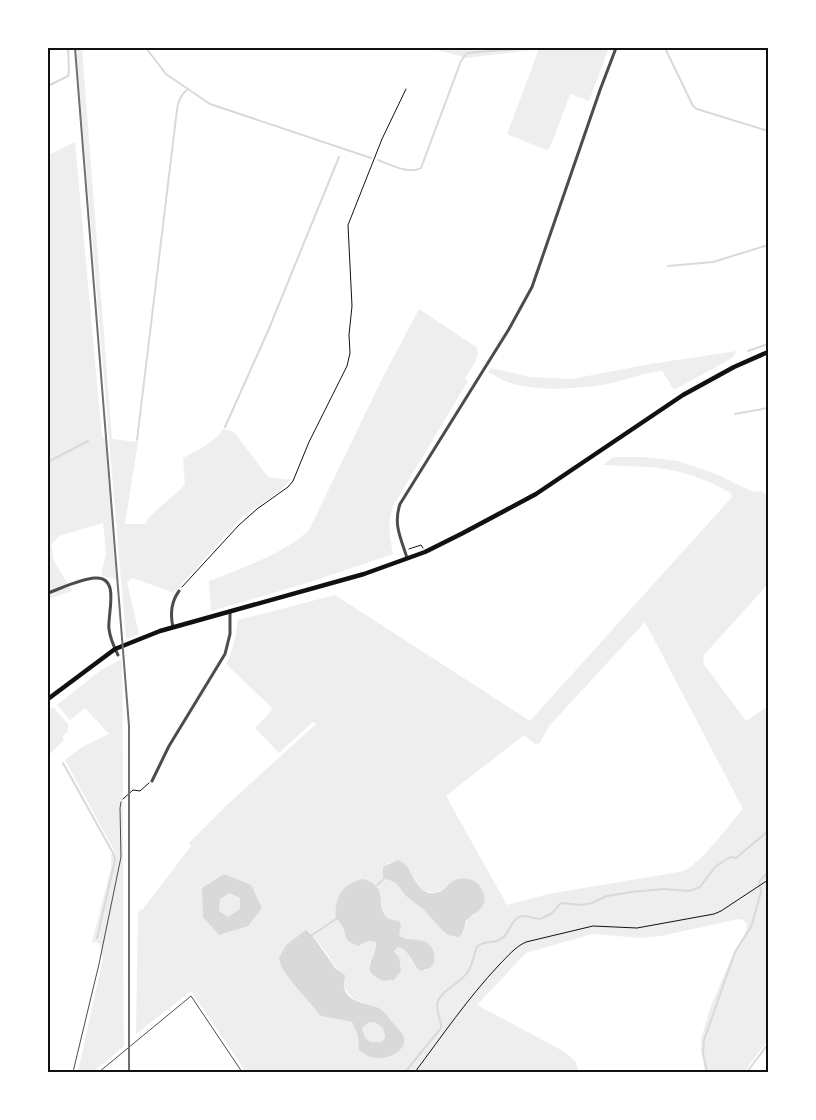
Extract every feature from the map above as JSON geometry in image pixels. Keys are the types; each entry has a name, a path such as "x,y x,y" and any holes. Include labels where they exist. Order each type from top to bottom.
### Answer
{"main road":[{"path":"48,700 115,649 146,636 364,574 407,559 463,534 536,494 682,395 734,367 768,352"}],"street":[{"path":"407,559 397,528 396,516 400,504 509,329 532,287 616,48"},
{"path":"48,593 89,579 97,577 104,579 110,586 109,629 118,655"},
{"path":"173,627 171,611 179,591"},
{"path":"152,781 169,746 224,654 230,634 230,611"}],"lane":[{"path":"73,1072 99,964 121,857 121,802"},
{"path":"99,1072 191,996 242,1072"}],"path":[{"path":"179,591 243,520 288,487 293,481 309,442 347,366 350,353 349,336 352,306 348,225 382,139 406,89"},
{"path":"121,802 133,790 140,791 152,781"},
{"path":"414,1072 470,998 518,946 593,926 637,928 714,914 768,880"}],"shaded area":[{"path":"76,48 82,48 112,439 138,442 125,524 145,524 149,517 185,485 183,458 210,442 223,429 234,432 268,477 291,480 277,493 243,516 174,593 133,578 127,582 139,634 126,639"},
{"path":"430,48 609,48 589,101 570,94 550,148 546,150 507,134 539,49 467,58"},
{"path":"75,142 102,437 105,438 116,580 101,575 106,553 103,523 59,536 51,545 54,561 72,591 48,599 48,155"},
{"path":"419,309 476,347 478,355 465,378 468,381 393,506 390,536 393,554 307,583 211,611 209,581 278,552 302,536 310,528 381,381"},
{"path":"737,351 732,358 674,390 662,371 602,385 557,389 534,388 513,384 488,372 491,368 531,377 572,379 650,364"},
{"path":"613,457 644,457 678,461 714,473 753,492 762,491 768,496 768,584 704,655 703,663 746,721 768,706 768,1040 744,1072 705,1072 701,1050 701,1039 710,1008 734,952 746,931 747,925 744,920 738,919 661,936 641,938 592,934 526,953 477,1005 565,1052 576,1062 578,1072 246,1072 191,991 136,1034 138,912 143,909 191,846 189,843 230,802 316,724 313,722 279,753 255,728 273,709 226,664 234,643 238,620 335,595 530,721 732,497 731,493 723,489 682,472 650,467 603,465","holes":["645,622 743,809 708,851 684,871 548,894 507,905 446,796 524,735 535,744 540,743 549,726","397,860 410,871 418,886 427,891 436,892 450,884 475,915 468,918 466,925 442,930 424,910 406,896 396,883 390,879 387,864","355,881 377,885 384,912 390,919 399,921 399,935 430,946 433,964 426,971 414,965 407,952 399,946 394,952 391,981 377,977 369,964 376,949 376,942 369,941 362,945 346,938 342,923 341,891","309,931 334,964 348,993 360,1002 378,1007 388,1016 404,1041 401,1049 393,1055 357,1042 357,1033 352,1022 321,1016 290,980 281,966"]},
{"path":"122,659 124,1046 93,1072 78,1072 103,958 99,943 92,942 111,868 111,854 115,852 65,760 82,747 109,734 85,708 70,720 57,705 101,670"},
{"path":"53,707 68,724 68,731 63,736 63,741 48,756 48,711"},
{"path":"397,860 406,865 418,885 428,893 439,892 453,881 463,878 475,881 478,884 485,901 481,908 466,921 462,934 458,937 448,935 424,910 406,896 396,883 383,877 383,867"},
{"path":"224,874 251,885 262,908 248,926 219,935 203,917 202,888","holes":["230,893 240,898 240,909 228,917 219,911 220,899"]},
{"path":"363,879 372,882 377,887 384,914 389,919 399,921 401,927 399,934 401,937 420,940 429,944 434,953 434,960 430,968 421,971 405,950 397,947 394,952 399,957 401,971 394,980 384,981 371,973 370,963 376,948 376,942 369,941 358,946 348,941 343,927 336,919 336,904 341,893 350,884"},
{"path":"306,930 312,935 336,969 345,975 344,987 346,993 355,1000 378,1007 386,1013 402,1033 404,1043 399,1051 386,1058 370,1057 359,1050 357,1033 352,1022 321,1016 290,980 281,966 279,958 286,945","holes":["369,1022 378,1024 384,1031 385,1038 381,1042 370,1042 365,1037 362,1028"]},
{"path":"369,1022 378,1024 383,1029 385,1038 381,1042 370,1042 365,1037 362,1028"}],"waterway":[{"path":"48,86 68,76 68,48"},
{"path":"146,48 166,74 210,104 371,158"},
{"path":"378,160 405,170 421,168 461,61 467,53 530,48"},
{"path":"665,48 693,106 697,109 768,131"},
{"path":"137,440 177,111 179,101 188,89"},
{"path":"225,427 268,331 339,157"},
{"path":"668,266 713,262 768,245"},
{"path":"748,351 768,344"},
{"path":"735,414 768,408"},
{"path":"48,462 88,441"},
{"path":"63,763 113,853 115,860 97,938"},
{"path":"406,1071 441,1028 437,1008 440,997 467,973 471,967 477,947 503,938 519,917 526,916 540,919 551,914 561,903 581,905 592,903 607,896 631,892 664,889 689,891 700,887 715,867 730,857 736,858 768,831"},
{"path":"707,1072 703,1053 704,1040 735,952 751,927 761,892 759,882 768,872"},
{"path":"377,885 385,878"},
{"path":"312,935 336,919"},
{"path":"747,1072 768,1044"}],"railway":[{"path":"75,48 129,726 129,1072"}]}
